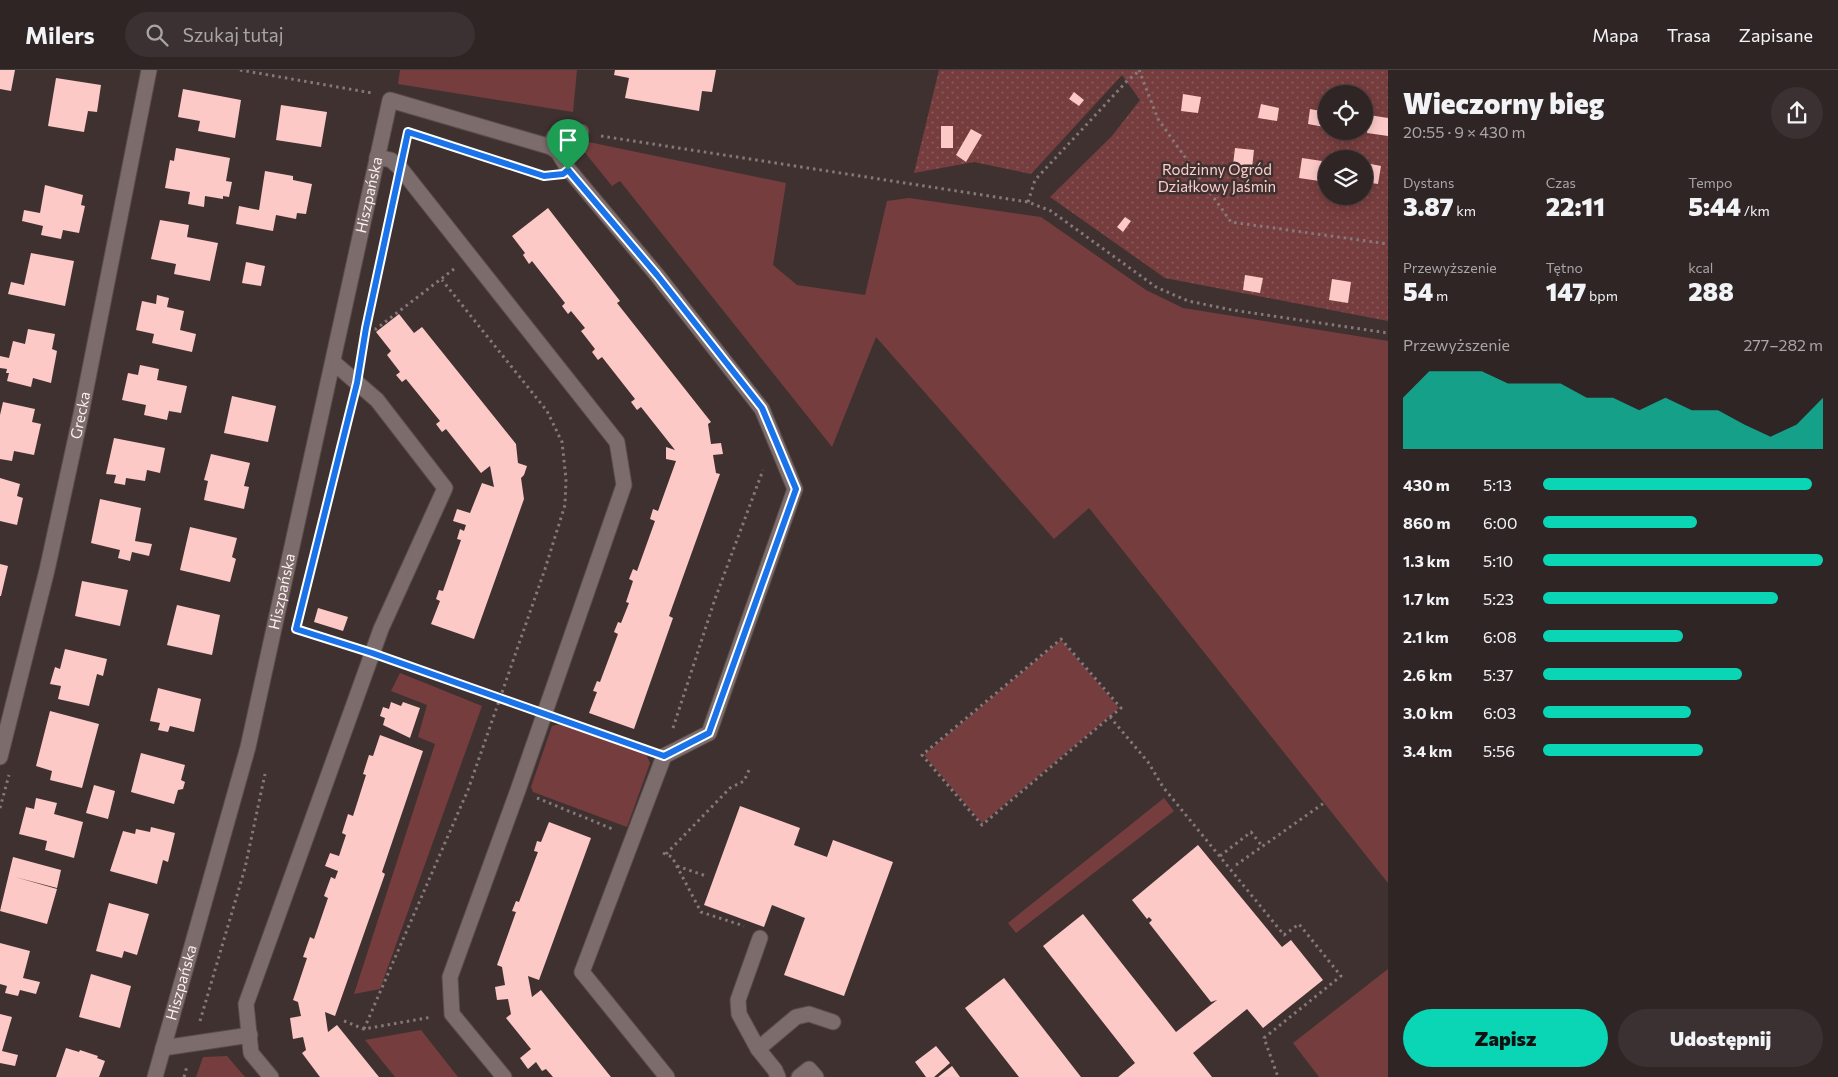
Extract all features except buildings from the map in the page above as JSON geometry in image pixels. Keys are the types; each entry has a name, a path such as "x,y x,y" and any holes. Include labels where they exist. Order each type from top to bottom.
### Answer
{"street":[{"name":"Grecka","path":"0,757 46,570 81,414 149,70"},
{"path":"390,100 551,147 558,152 568,170 657,275 762,408 796,489 709,733 664,756 582,972 667,1077"},
{"name":"Hiszpańska","path":"155,1077 248,747 390,100"},
{"path":"551,147 554,137 571,131 581,132"},
{"path":"377,157 391,160 401,169 617,442 624,484 545,714 450,977 452,1014 504,1077"},
{"path":"271,1077 252,1052 246,1004 381,629 445,488 377,400 332,362"},
{"path":"757,934 738,1000 739,1014 758,1049 775,1070 778,1077"},
{"path":"758,1049 796,1017 804,1014 833,1022"},
{"path":"163,1048 250,1036"},
{"path":"799,1077 809,1069 816,1077"}],"path":[{"path":"240,70 369,92 390,100"},
{"path":"1028,202 1035,180 1127,81 1140,70 1158,119 1231,222 1388,244"},
{"path":"315,553 357,383 366,328 414,107"},
{"path":"408,132 544,176 563,174 568,170"},
{"path":"581,132 1028,202 1051,211 1156,287 1188,300 1232,310 1388,333"},
{"path":"366,328 376,329 442,280 469,257"},
{"path":"364,1029 468,790 546,569 565,505 566,478 562,442 547,411 442,280"},
{"path":"296,629 372,653 664,756 715,599 775,439"},
{"path":"294,638 298,619"},
{"path":"1061,639 1121,708 1110,717 982,825 922,755 1061,639"},
{"path":"1110,717 1148,762 1163,787 1284,935 1299,924 1341,976 1264,1038 1276,1076"},
{"path":"749,770 744,781 730,788 664,854 672,857 701,912 757,934"},
{"path":"193,1044 245,868 265,772"},
{"path":"518,790 634,837"},
{"path":"1236,865 1324,803"},
{"path":"1220,856 1251,832 1262,846"},
{"path":"677,866 706,876"},
{"path":"344,1021 364,1029 452,1014"}],"green space":[{"path":"400,70 577,70 573,112 398,84"},
{"name":"Rodzinny Ogród Działkowy Jaśmin","path":"939,70 1388,70 1388,321 1165,278 1050,197 1112,136 1140,100 1122,75 1031,174 974,162 914,173"},
{"path":"574,139 786,183 773,265 797,285 865,295 887,201 909,198 1041,217 1146,290 1183,308 1388,341 1388,883 1089,508 1054,539 876,337 832,447 620,181 612,186"},
{"path":"1061,640 1119,708 982,823 924,755"},
{"path":"400,673 482,706 380,989 354,994 435,744 418,737 427,705 391,691"},
{"path":"560,724 646,754 650,763 627,827 533,792 531,787 552,726"},
{"path":"1164,798 1174,811 1016,933 1008,923"},
{"path":"1388,969 1388,1077 1319,1077 1293,1043"},
{"path":"421,1030 458,1077 395,1077 365,1040"},
{"path":"227,1056 245,1077 196,1077 203,1057"}],"route":[{"path":"408,132 544,176 563,174 568,170 657,275 762,408 796,489 709,733 664,756 372,653 296,629 357,383 366,328 408,132"}]}
